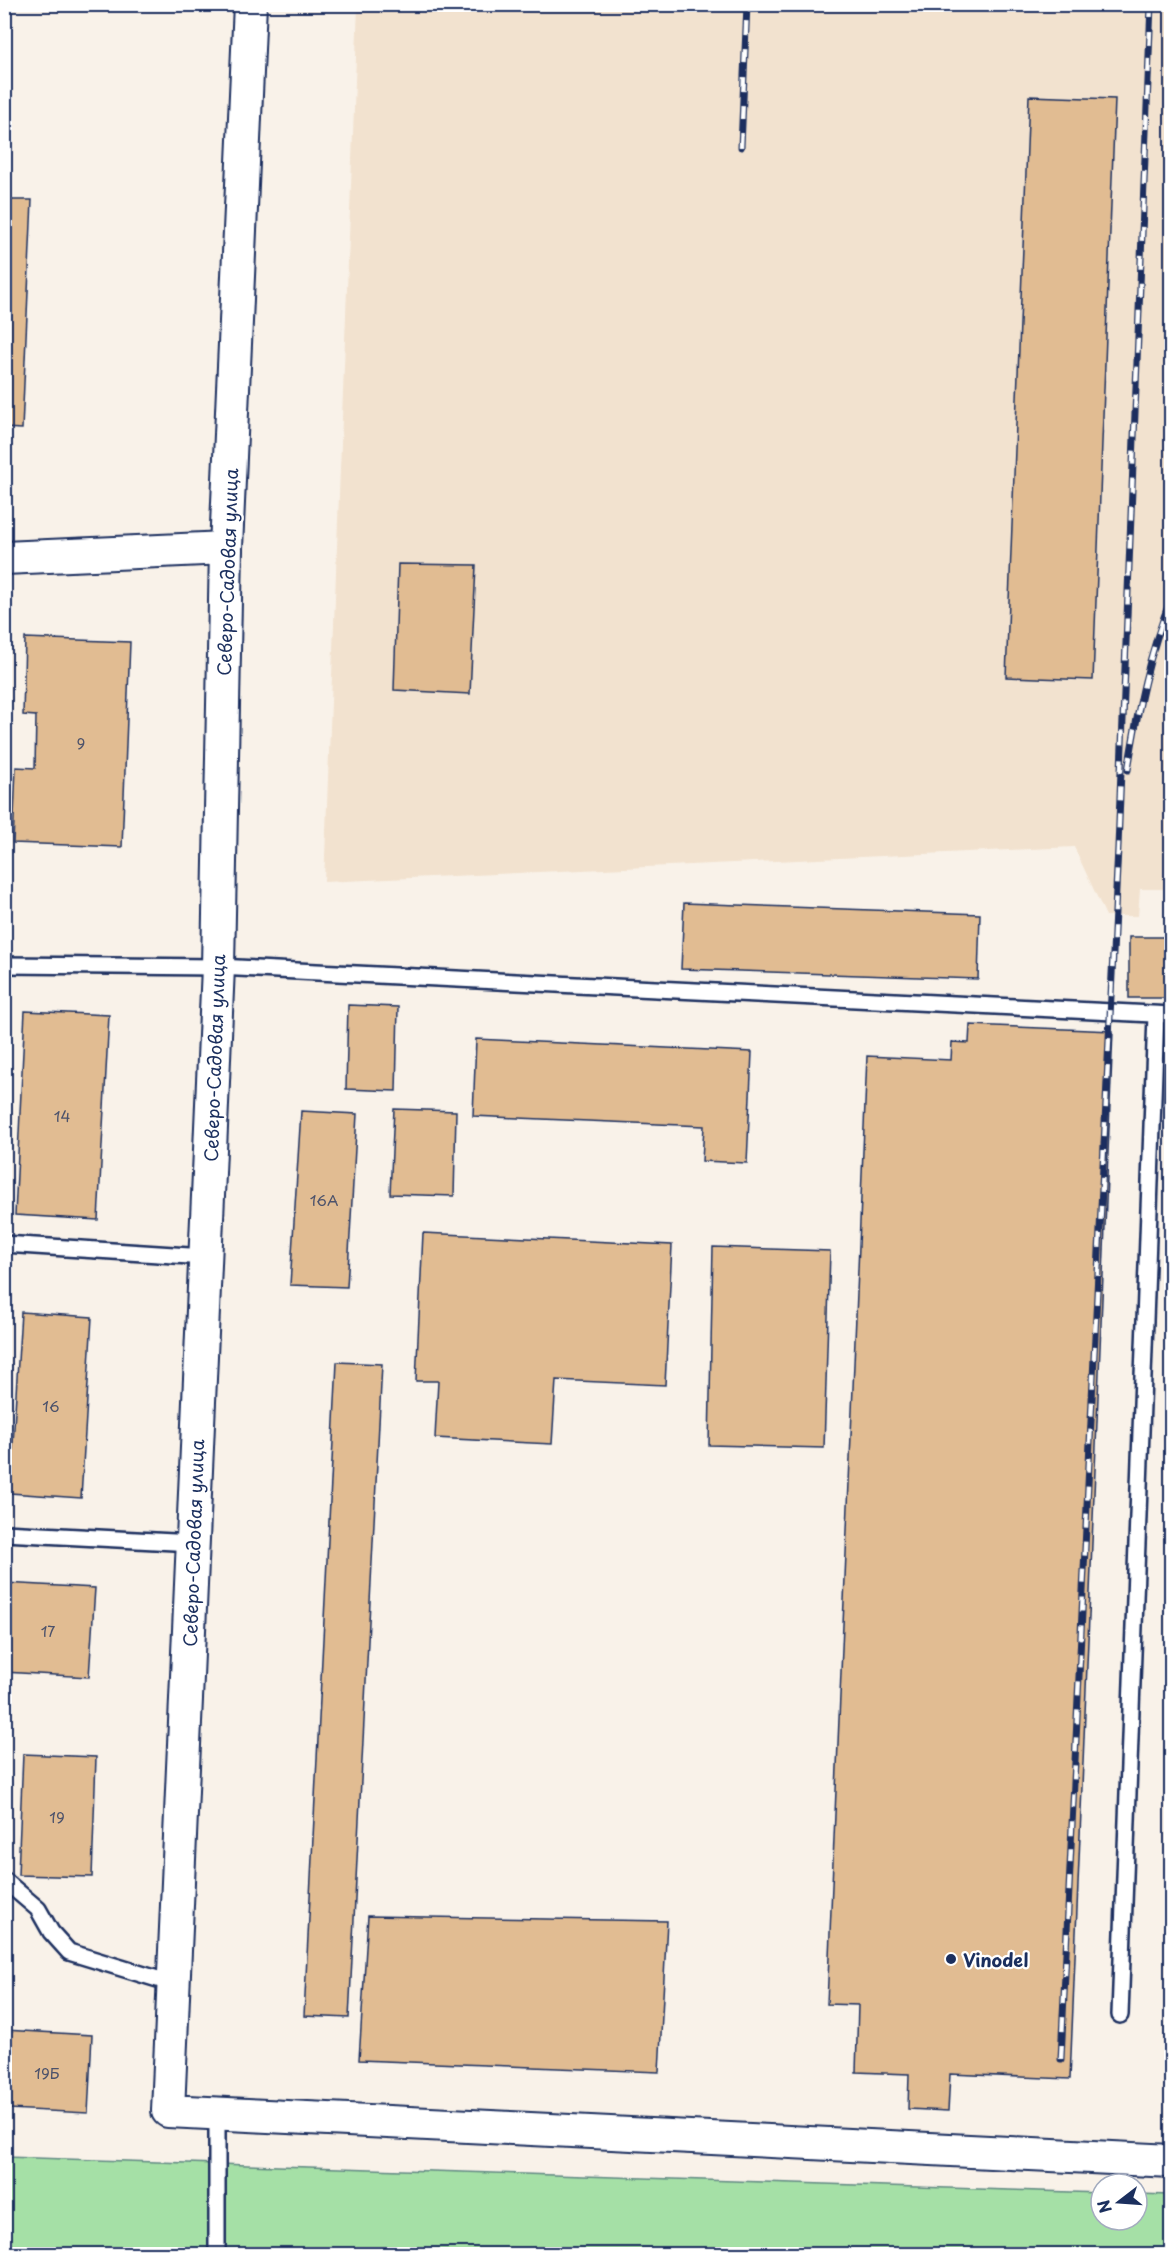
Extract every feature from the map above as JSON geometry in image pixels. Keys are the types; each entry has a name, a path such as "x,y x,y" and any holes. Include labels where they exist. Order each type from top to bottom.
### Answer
{"street":[{"name":"Северо-Садовая улица","path":"217,2113 168,2110 218,966 226,548 250,4"},
{"path":"4,558 226,548"},
{"path":"217,2113 1172,2162"}],"lane":[{"path":"4,965 218,966 1164,1015 1120,2015"},
{"path":"4,1244 205,1257"},
{"path":"4,1533 193,1543"},
{"path":"4,1880 38,1909 51,1932 69,1952 174,1984"},
{"path":"217,2113 217,2254"}],"shaded area":[{"path":"358,5 1171,5 1171,889 1140,889 1138,916 1106,916 1074,847 324,882"}],"green space":[{"path":"5,2157 1089,2193 1089,2232 1149,2232 1149,2194 1171,2195 1171,2254 5,2254"}],"building":[{"path":"1029,96 1115,99 1093,680 1006,677"},
{"path":"4,200 32,200 22,429 4,428"},
{"path":"398,564 476,565 470,694 394,690"},
{"path":"25,638 130,642 122,847 13,843 16,767 35,768 36,716 23,715"},
{"path":"684,903 980,914 978,979 681,969"},
{"path":"1129,937 1172,937 1172,998 1129,998"},
{"path":"348,1005 398,1007 396,1091 346,1089"},
{"path":"25,1011 109,1015 98,1220 15,1215"},
{"path":"970,1025 1113,1031 1070,2079 950,2074 948,2111 908,2109 909,2074 856,2072 858,2005 827,2004 867,1056 951,1060 952,1042 969,1043"},
{"path":"476,1039 752,1052 747,1163 702,1161 704,1126 473,1116"},
{"path":"394,1109 456,1111 454,1196 390,1194"},
{"path":"301,1111 357,1114 347,1287 290,1285"},
{"path":"423,1233 672,1245 665,1385 556,1380 552,1444 435,1438 438,1381 416,1381"},
{"path":"713,1247 830,1251 824,1448 709,1445"},
{"path":"21,1312 92,1317 81,1498 10,1493"},
{"path":"337,1362 382,1364 349,2018 304,2016"},
{"path":"4,1583 95,1588 89,1677 4,1672"},
{"path":"23,1754 96,1757 92,1877 18,1875"},
{"path":"368,1916 667,1921 659,2072 359,2060"},
{"path":"4,2030 92,2035 88,2113 9,2109 8,2122 4,2121"}],"railway":[{"path":"741,147 747,4"},
{"path":"1061,2059 1118,847 1151,4"},
{"path":"1128,770 1145,682 1156,639 1172,596"}],"place":[{"name":"Vinodel","path":"951,1959"}]}
